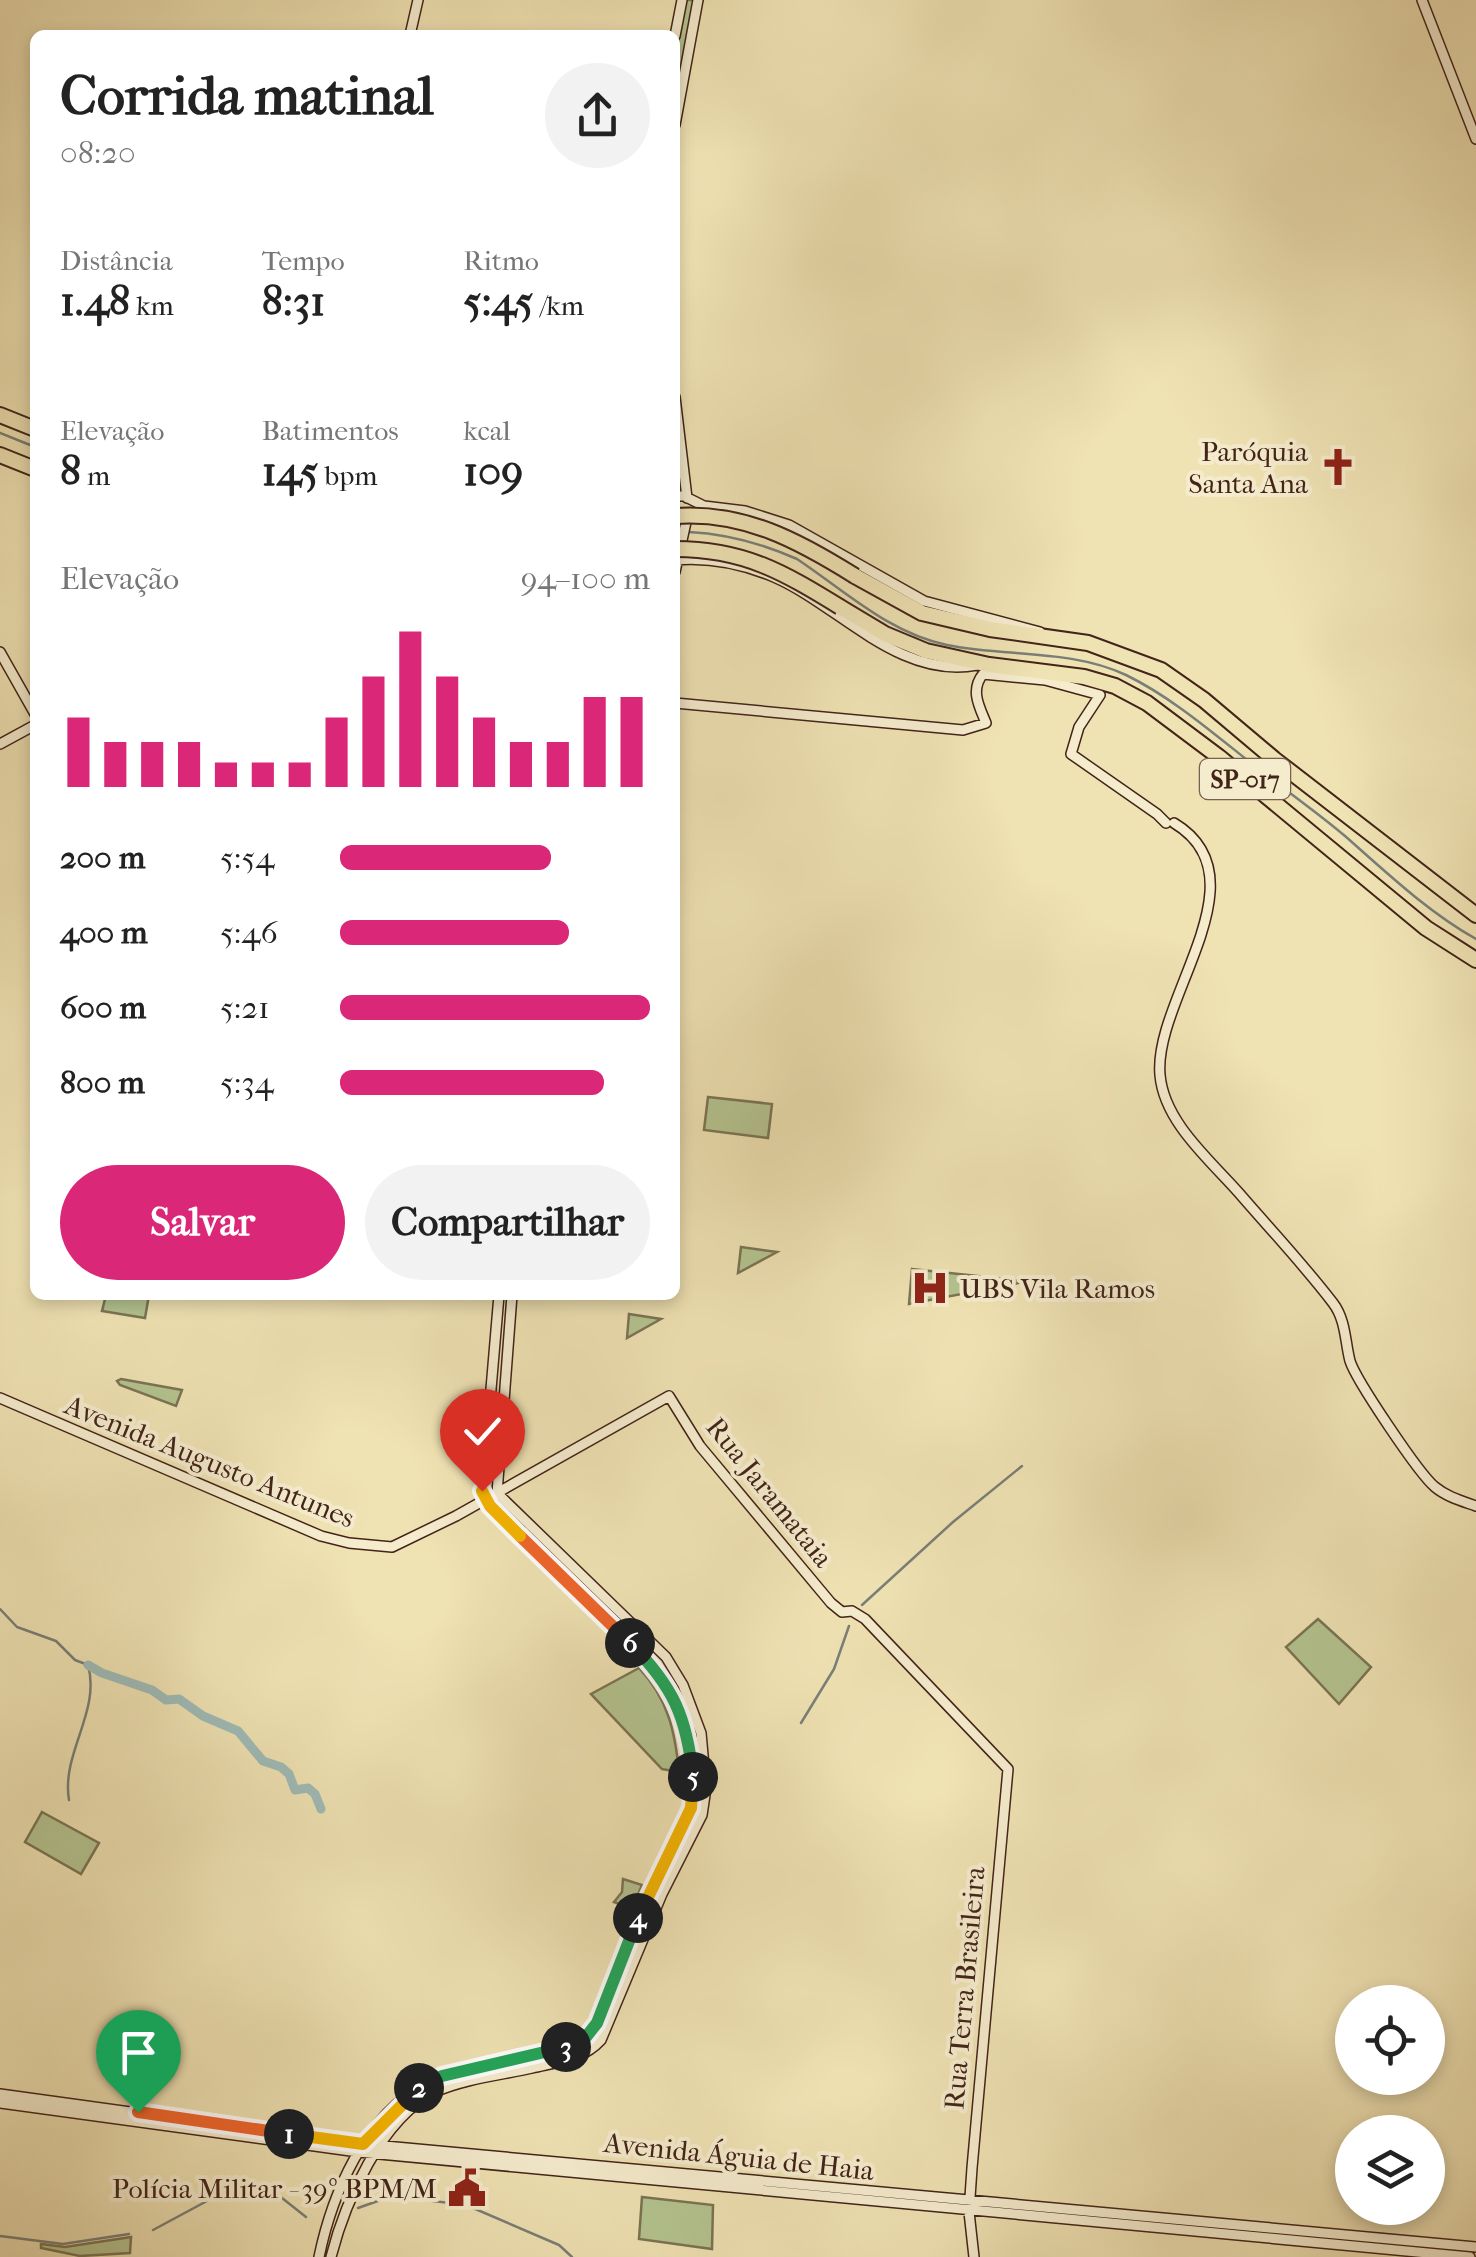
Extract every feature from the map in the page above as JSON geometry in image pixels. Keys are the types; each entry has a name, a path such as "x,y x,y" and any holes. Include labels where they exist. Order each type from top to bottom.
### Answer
{"highway":[{"path":"0,415 30,427"},
{"path":"0,455 30,467"},
{"name":"SP-017","path":"680,514 709,516 770,530 810,548 922,612 1114,650 1161,670 1476,916"},
{"name":"SP-017","path":"680,553 715,551 754,560 790,576 905,643 984,669 1115,686 1166,715 1426,928 1476,960"}],"main road":[{"path":"411,30 418,0"},
{"path":"676,30 682,0"},
{"path":"680,98 698,0"},
{"path":"1422,0 1476,140"},
{"path":"680,463 687,497 680,510"},
{"path":"680,496 704,506 744,511 790,525 924,600 1052,636"},
{"path":"680,553 776,578 910,657 984,669 976,695 986,723 956,730 892,726 680,704"},
{"path":"0,652 30,705"},
{"path":"1039,675 1100,695 1078,728 1071,754 1192,836 1209,871 1210,902 1162,1038 1161,1086 1170,1110 1336,1308 1351,1364 1426,1479 1442,1492 1475,1505"},
{"path":"0,744 30,729"},
{"path":"320,2257 333,2207 361,2148 416,2089 442,2076 570,2046 586,2037 597,2023 662,1864 693,1802 686,1722 651,1664 484,1500 499,1300"},
{"path":"331,2257 346,2211 377,2149 398,2123 436,2092 575,2058 594,2048 606,2032 706,1802 698,1718 666,1656 497,1493 512,1300"},
{"name":"Avenida Augusto Antunes","path":"0,1398 272,1516 350,1543 392,1547 669,1396"},
{"name":"Rua Jaramataia","path":"669,1396 700,1446 831,1603 870,1624 1008,1769"},
{"path":"541,1556 545,1541"},
{"name":"Rua Terra Brasileira","path":"974,2257 970,2207 1008,1769"},
{"path":"662,1864 674,1871"},
{"name":"Avenida Águia de Haia","path":"0,2094 361,2148 970,2207 1476,2247"},
{"name":"Avenida Águia de Haia","path":"0,2103 183,2119 361,2148"},
{"path":"389,2116 396,2117 398,2123"},
{"name":"Avenida Águia de Haia","path":"1168,2223 1470,2257"}],"green space":[{"path":"686,0 694,0 680,76 680,32"},
{"path":"708,1097 772,1104 768,1138 704,1130"},
{"path":"741,1247 777,1252 738,1273"},
{"path":"912,1269 1024,1281 1024,1282 909,1304"},
{"path":"105,1300 148,1300 145,1318 102,1311"},
{"path":"629,1314 661,1319 627,1338"},
{"path":"117,1381 182,1390 176,1406 120,1385"},
{"path":"1318,1619 1371,1667 1339,1704 1286,1647"},
{"path":"639,1668 668,1716 679,1772 662,1769 591,1694"},
{"path":"42,1812 99,1843 81,1874 25,1842"},
{"path":"623,1879 642,1885 630,1907 614,1902 622,1892"},
{"path":"642,2197 713,2205 712,2249 639,2239"},
{"path":"131,2237 130,2253 80,2256 41,2248 41,2244 65,2247"}],"waterway":[{"path":"0,433 30,445"},
{"path":"689,532 744,540 797,559 868,610 926,639 969,649 1083,661 1126,675 1193,717 1425,904 1476,939"},
{"path":"862,1605 1022,1466"},
{"path":"0,1609 17,1627 56,1641 75,1660 88,1665 89,1699 70,1766 69,1800"},
{"path":"801,1723 834,1669 849,1626"},
{"path":"88,1665 152,1690 166,1700 179,1699 203,1716 238,1731 263,1761 289,1774 295,1790 308,1788 315,1794 321,1809"},
{"path":"153,2230 233,2187 277,2194 306,2217"},
{"path":"358,2208 392,2196 466,2205 559,2245 572,2257"},
{"path":"0,2236 63,2244 129,2234"}],"place":[{"name":"Paróquia Santa Ana","path":"1338,467"},
{"name":"UBS Vila Ramos","path":"930,1288"},
{"name":"Polícia Militar - 39º BPM/M","path":"467,2188"}],"route":[{"path":"138,2112 363,2144 427,2082 570,2046 586,2037 597,2023 654,1881 693,1802 686,1722 651,1664 484,1500 482,1491"}]}
